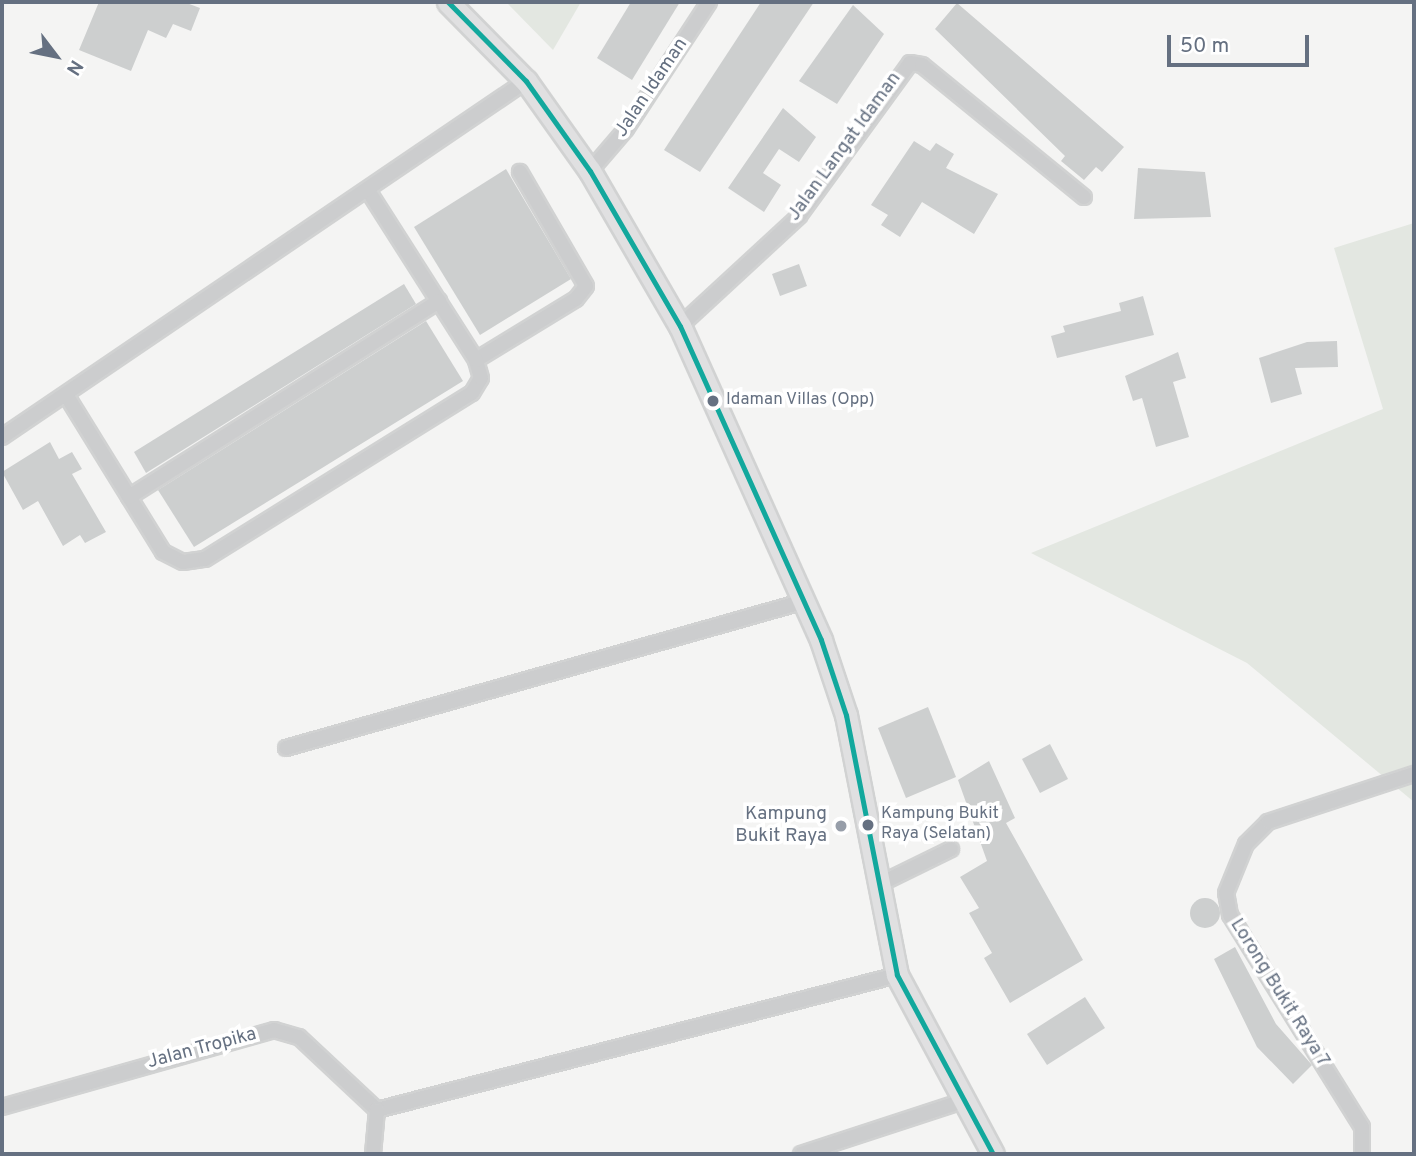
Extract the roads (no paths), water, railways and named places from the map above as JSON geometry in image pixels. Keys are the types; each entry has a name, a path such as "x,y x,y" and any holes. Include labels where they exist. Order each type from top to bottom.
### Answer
{"main road":[{"path":"448,2 526,81 590,171 680,326 804,601 846,715 882,883 897,975 960,1102 993,1154"}],"street":[{"name":"Jalan Idaman","path":"590,171 626,130 709,2"},
{"name":"Jalan Langat Idaman","path":"680,326 799,216 909,63 922,65 1084,197"},
{"path":"2,438 68,398 526,81"},
{"path":"477,360 576,299 586,286 520,172"},
{"path":"68,398 163,552 183,562 205,559 472,393 481,378 477,360 369,192"},
{"path":"129,498 439,301"},
{"path":"286,748 804,601"},
{"name":"Lorong Bukit Raya 7","path":"1362,1154 1362,1127 1230,915 1226,893 1246,844 1268,822 1414,774"},
{"path":"882,883 951,849"},
{"path":"373,1154 377,1110 897,975"},
{"name":"Jalan Tropika","path":"2,1107 274,1030 299,1037 377,1110"},
{"path":"801,1154 960,1102"}],"place":[{"name":"Idaman Villas (Opp)","path":"713,401"},
{"name":"Kampung Bukit Raya (Selatan)","path":"868,825"},
{"name":"Kampung Bukit Raya","path":"841,826"}]}
